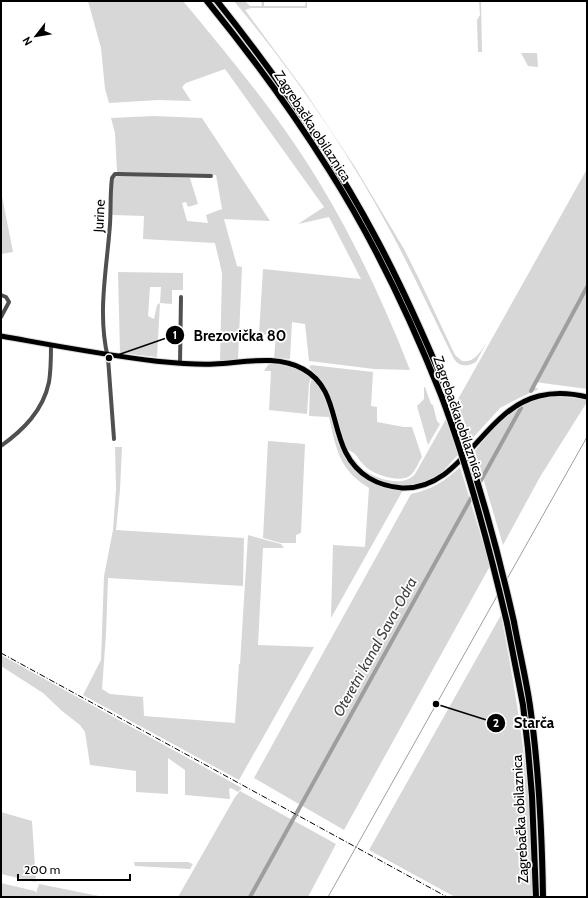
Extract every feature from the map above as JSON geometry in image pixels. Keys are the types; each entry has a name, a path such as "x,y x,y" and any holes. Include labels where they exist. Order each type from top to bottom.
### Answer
{"highway":[{"name":"Zagrebačka obilaznica","path":"207,1 268,80 330,171 383,265 412,325 441,395 460,448 492,557 530,704 540,795 543,897"},
{"name":"Zagrebačka obilaznica","path":"216,1 246,38 315,134 363,214 392,268 418,322 445,386 464,438 498,554 523,705 533,818 536,897"}],"main road":[{"path":"1,336 107,355 180,363 206,365 277,361 290,363 305,370 319,382 326,393 332,408 340,442 352,463 362,473 373,480 397,488 420,486 439,478 453,468 498,419 508,410 522,402 540,395 553,393 566,393 587,397"}],"street":[{"name":"Jurine","path":"107,355 103,295 110,226 112,178 115,174 211,176"},
{"path":"1,295 6,297 9,302 1,317"},
{"path":"180,363 181,296"},
{"path":"1,446 25,427 41,403 49,381 51,345"},
{"path":"107,355 114,439"}],"shaded area":[{"path":"88,1 183,1 257,92 315,175 346,229 374,284 410,370 374,369 309,361 305,324 292,322 290,359 274,358 276,335 259,334 263,269 361,279 329,217 298,224 324,207 225,69 186,83 182,87 191,101 158,100 109,103 105,89 101,48"},
{"path":"234,1 245,1 250,6 262,6 261,1 264,1 264,6 305,6 307,1 307,8 251,8 245,10 304,90 355,167 404,249 455,355 462,361 474,359 487,342 476,362 470,365 461,365 454,359 400,249 357,173 299,84"},
{"path":"479,1 481,1 482,52 478,52 477,20 480,15"},
{"path":"521,53 537,53 538,67 528,66"},
{"path":"153,116 202,118 270,221 224,219 237,266 242,267 238,360 220,362 222,273 215,243 143,239 144,216 112,215 112,186 114,178 119,175 190,178 198,204 188,207 186,202 182,203 187,221 208,223 206,215 222,209 216,175 117,172 115,133 111,118"},
{"path":"587,169 587,389 535,382 533,387 539,389 500,408 471,440 457,401"},
{"path":"1,191 13,252 1,254"},
{"path":"118,272 183,273 183,290 172,290 172,304 160,303 157,357 120,353","holes":["150,287 161,287 160,303 157,305 154,319 148,316"]},
{"path":"271,363 292,367 311,377 309,384 307,414 269,410 271,371 264,371"},
{"path":"311,365 373,372 371,406 377,407 377,422 412,427 422,457 408,477 398,479 376,473 367,468 355,454 347,448 338,426 329,394 309,367"},
{"path":"312,378 322,392 337,440 347,461 362,476 371,481 391,488 403,490 331,618 333,545 365,547 369,488 351,474 345,466 340,457 334,439 329,417 309,416 310,385"},
{"path":"424,387 431,404 433,405 437,421 440,424 428,445 417,406 424,399"},
{"path":"559,396 587,400 587,402 540,477 503,545 475,451 492,430 510,413 532,402 544,398"},
{"path":"446,419 458,455 436,477 413,485 401,485 378,479 368,473 365,470 375,476 390,481 404,481 410,478 415,474"},
{"path":"268,441 305,444 301,533 296,535 296,543 281,543 263,538"},
{"path":"115,447 122,447 116,530 244,538 243,586 108,578 102,689 110,694 143,697 144,716 235,723 248,535 281,544 284,548 263,548 258,645 314,647 239,780 83,695 101,660 104,576 113,530 116,489"},
{"path":"460,467 490,566 344,830 254,778 411,494 425,490 437,484 449,477"},
{"path":"501,615 514,685 528,791 531,826 532,897 455,897 369,850"},
{"path":"1,655 242,788 238,792 231,788 229,789 230,799 185,795 185,770 168,758 168,794 136,792 136,771 90,765 85,732 80,725 43,693 1,666"},
{"path":"240,791 336,844 308,897 178,897 235,797"},
{"path":"1,812 32,821 36,882 1,874"},
{"path":"134,862 188,862 193,864 190,869 135,866"},
{"path":"1,883 35,891 36,893 39,884 109,897 1,897"}],"waterway":[{"name":"Oteretni kanal Sava-Odra","path":"531,391 587,287"},
{"name":"Oteretni kanal Sava-Odra","path":"250,897 521,408"},
{"path":"507,579 587,437"},
{"path":"328,897 497,596"}],"railway":[{"path":"1,653 447,897"}],"place":[{"name":"Brezovička 80","path":"109,358"},
{"name":"Starča","path":"436,704"}]}
